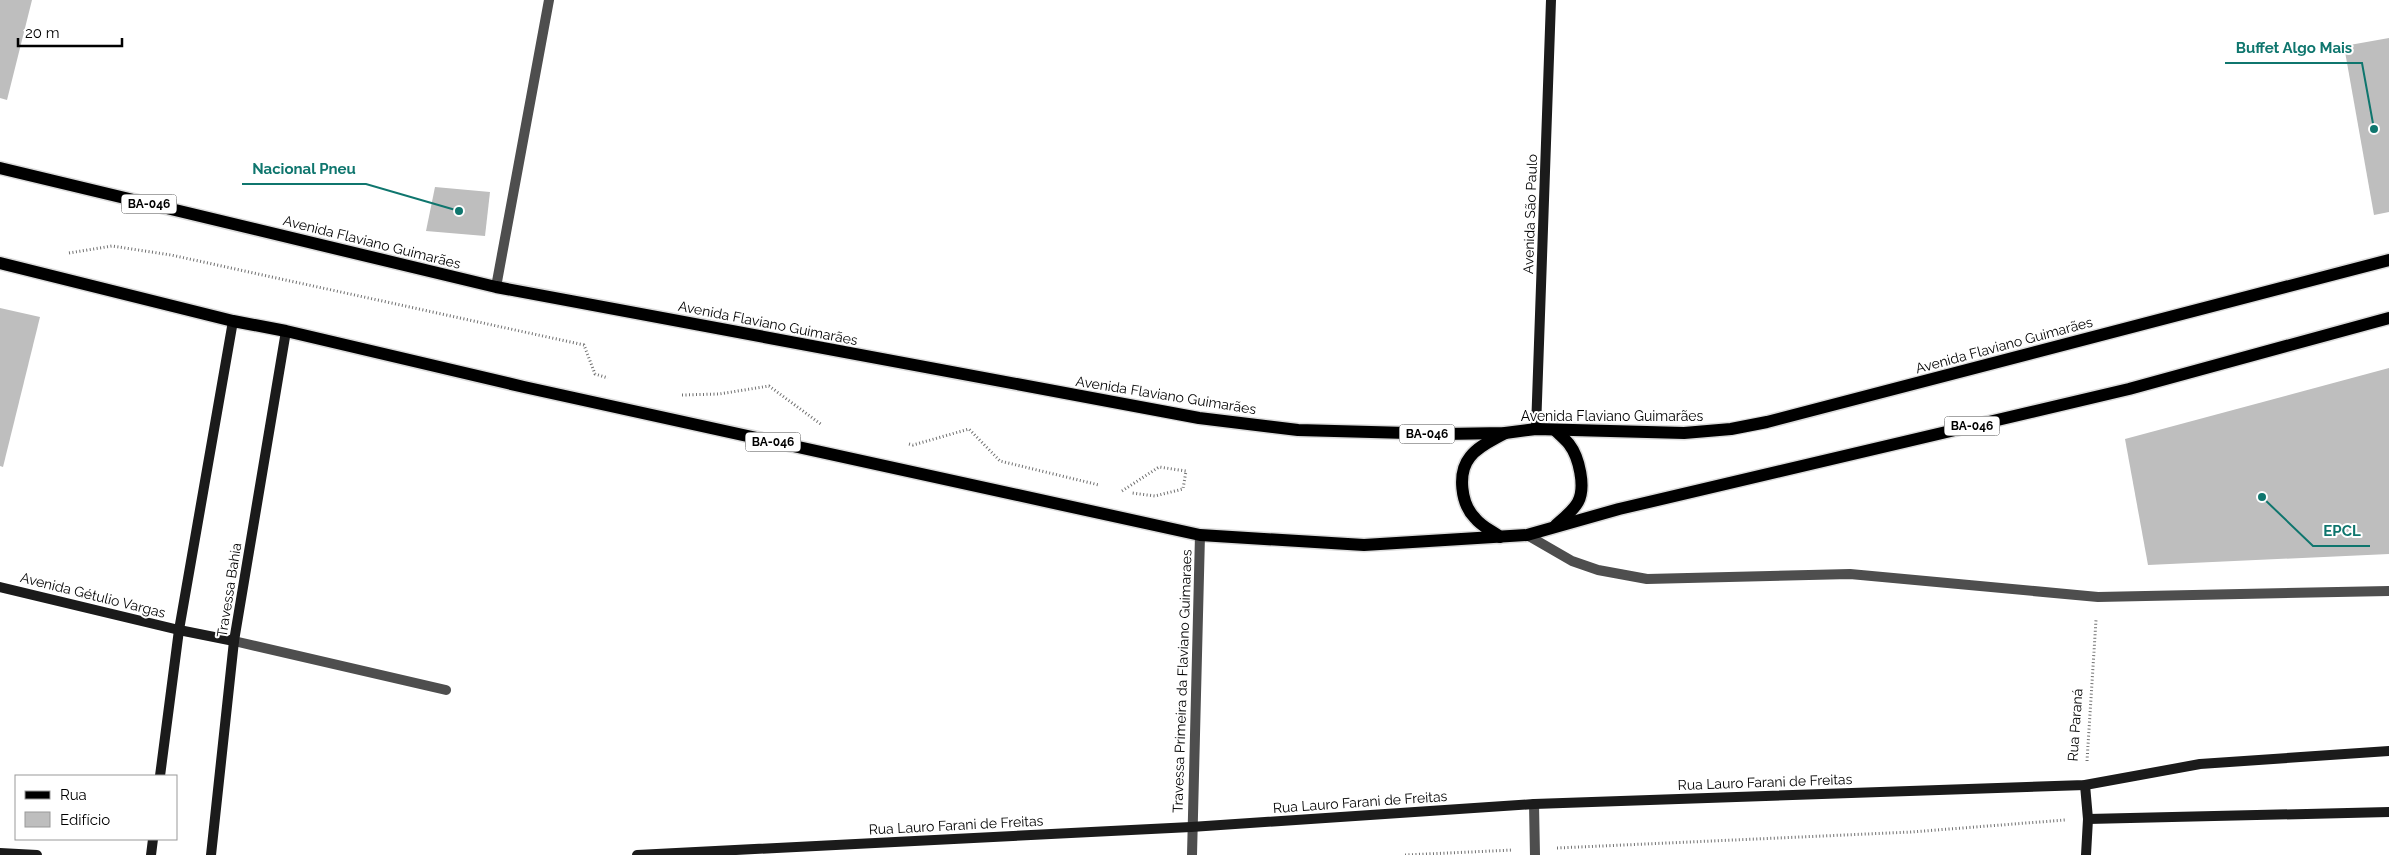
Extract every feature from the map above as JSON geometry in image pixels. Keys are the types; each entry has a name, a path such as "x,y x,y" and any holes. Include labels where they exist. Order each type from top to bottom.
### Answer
{"main road":[{"name":"Avenida Flaviano Guimarães","path":"0,168 496,287 1199,418 1298,430 1444,434 1505,433 1536,429 1684,433 1730,429 1767,422 2389,260"},
{"name":"BA-046","path":"0,263 233,321 286,331 524,387 1200,535 1364,545 1527,535 1619,509 2129,389 2389,318"},
{"path":"1554,527 1579,501 1581,486 1580,471 1570,446 1555,430"},
{"path":"1500,537 1475,519 1470,512 1466,505 1462,479 1464,467 1469,457 1478,449 1505,433"}],"street":[{"path":"496,287 549,0"},
{"name":"Avenida São Paulo","path":"1536,429 1551,0"},
{"path":"160,775 179,630 233,321"},
{"name":"Travessa Bahia","path":"211,855 234,641 286,331"},
{"name":"Travessa Primeira da Flaviano Guimaraes","path":"1192,855 1191,827 1200,535"},
{"path":"1527,535 1572,561 1598,570 1647,579 1850,574 2098,597 2389,591"},
{"name":"Avenida Gétulio Vargas","path":"0,587 179,630 234,641"},
{"path":"234,641 446,690"},
{"name":"Rua Lauro Farani de Freitas","path":"637,855 1191,827 1534,804 2085,784 2200,764 2389,751"},
{"path":"2085,784 2088,819 2086,855"},
{"path":"1534,804 1535,852"},
{"path":"2088,819 2389,812"},
{"path":"151,855 153,840"},
{"path":"0,853 37,855"}],"path":[{"path":"61,255 112,246 171,255 584,345 595,374 613,380"},
{"path":"679,395 719,394 769,386 818,424 828,426"},
{"path":"903,442 913,445 969,429 1000,461 1104,486"},
{"path":"1113,489 1122,491 1155,496 1183,489 1186,471 1158,467 1122,491"},
{"name":"Rua Paraná","path":"2085,784 2098,597"},
{"path":"1405,855 1535,852 1911,832 2088,819"}],"building":[{"path":"0,0 32,0 7,100 0,98"},
{"path":"2389,38 2389,212 2374,215 2344,46"},
{"path":"435,187 490,192 485,236 426,231"},
{"path":"0,308 40,317 3,467 0,466"},
{"path":"2389,368 2389,554 2148,565 2125,439"}],"place":[{"name":"Buffet Algo Mais","path":"2374,129"},
{"name":"Nacional Pneu","path":"459,211"},
{"name":"EPCL","path":"2262,497"}]}
